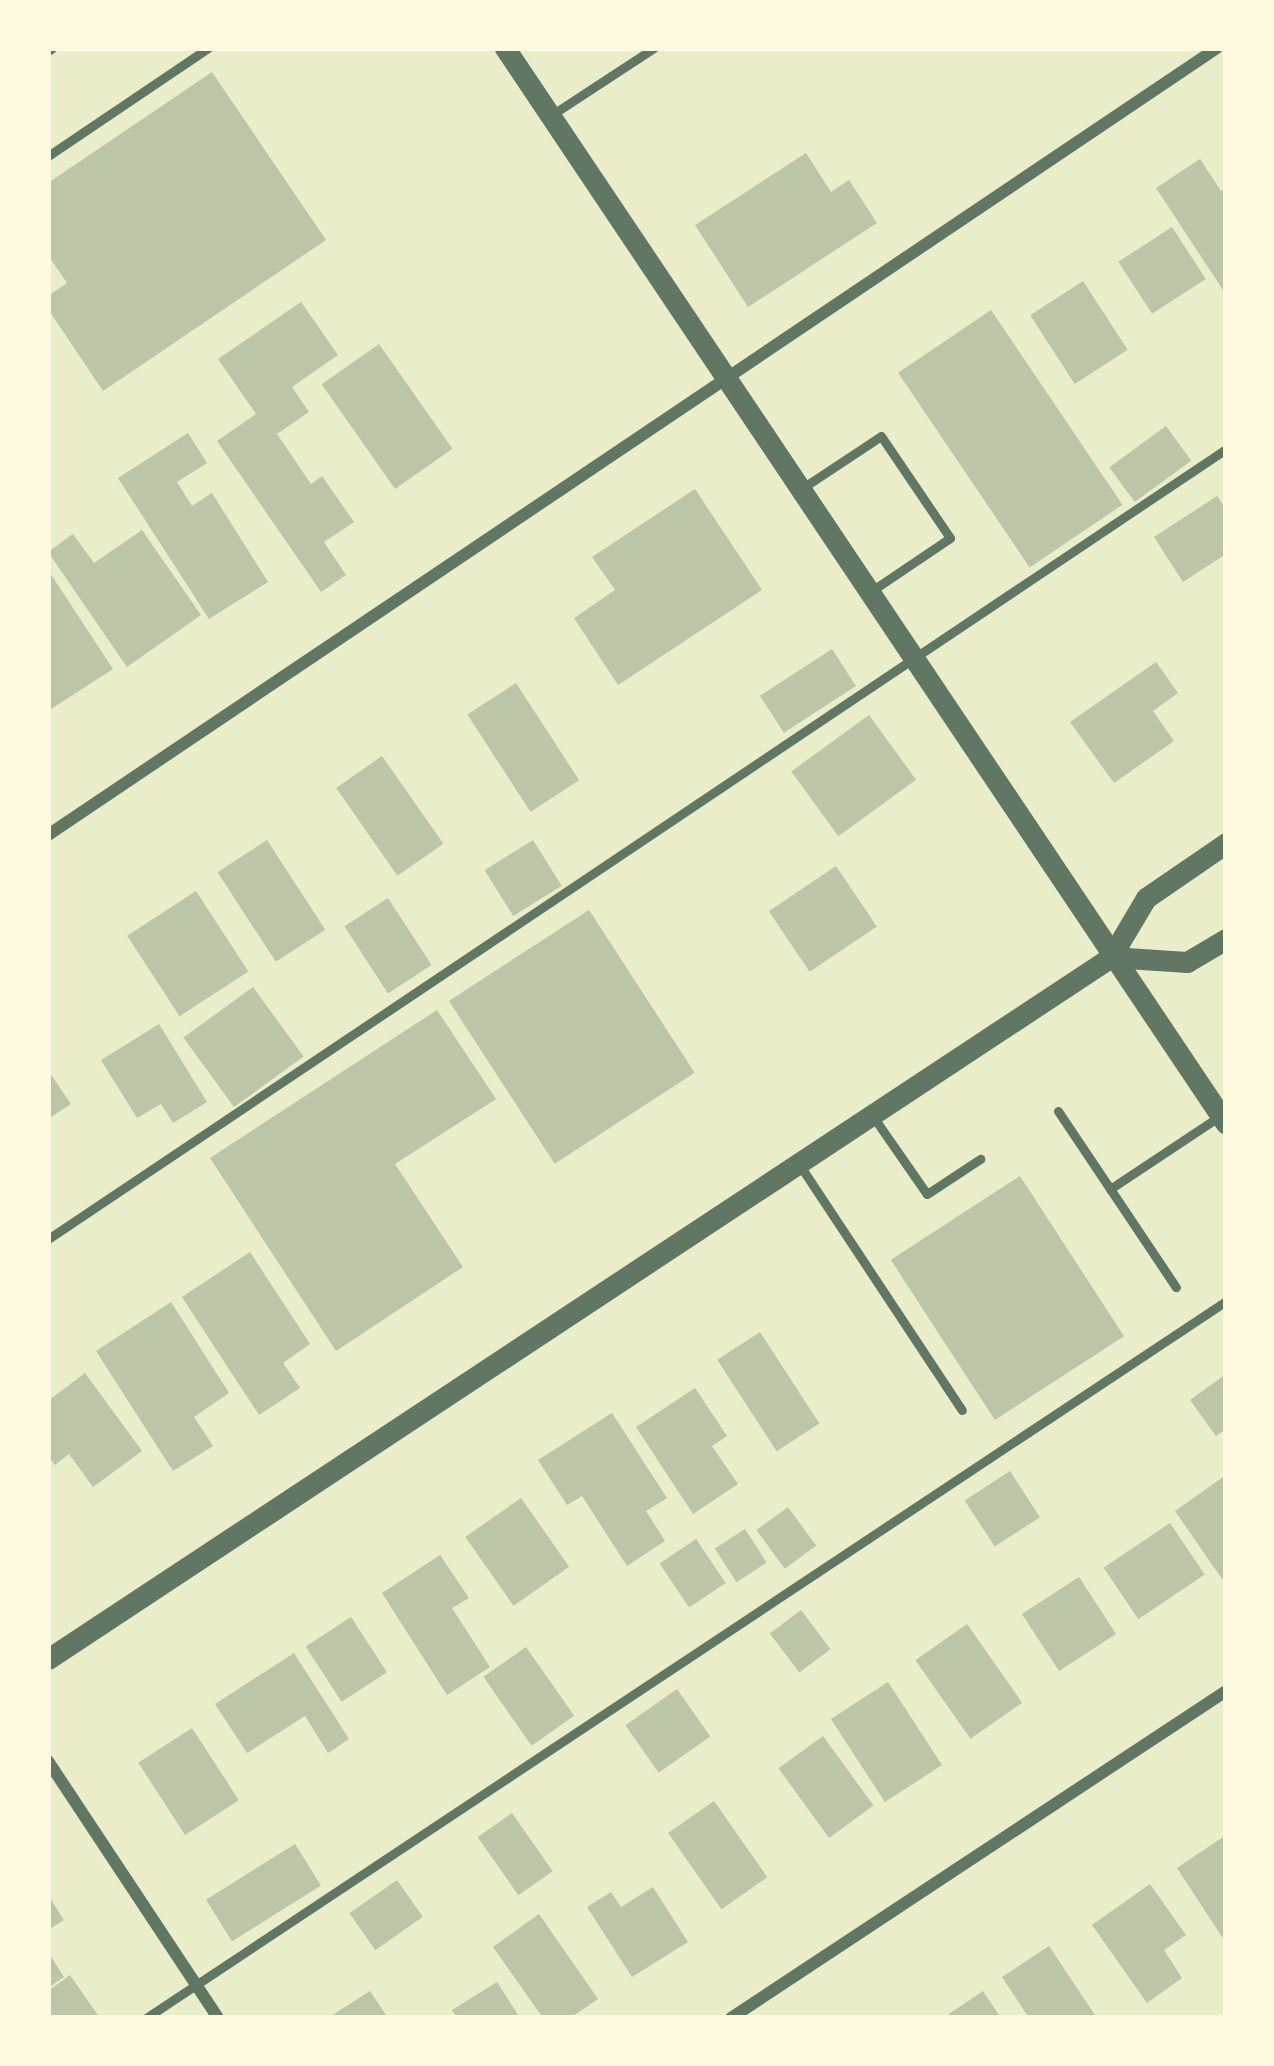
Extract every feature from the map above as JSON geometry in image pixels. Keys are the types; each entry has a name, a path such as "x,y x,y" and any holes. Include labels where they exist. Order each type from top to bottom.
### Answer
{"street":[{"path":"505,48 1223,1120"},
{"path":"48,835 1217,48"},
{"path":"48,1659 1111,957 1146,898 1226,843"},
{"path":"1111,957 1187,962 1226,939"},
{"path":"731,2018 1226,1691"},
{"path":"48,1761 218,2018"}],"lane":[{"path":"48,156 208,48"},
{"path":"550,116 654,48"},
{"path":"800,489 881,436 950,538 870,592"},
{"path":"48,1239 1226,449"},
{"path":"1058,1111 1176,1288"},
{"path":"872,1115 927,1194 980,1159"},
{"path":"1110,1190 1223,1120"},
{"path":"799,1164 962,1410"},
{"path":"146,2018 1226,1301"}],"building":[{"path":"212,72 326,240 103,391 48,309 48,296 67,283 48,255 48,183"},
{"path":"806,153 831,192 849,180 877,223 748,307 695,225"},
{"path":"1200,159 1221,191 1226,188 1223,290 1156,188"},
{"path":"1172,227 1206,279 1152,314 1118,262"},
{"path":"1083,281 1128,350 1075,384 1030,315"},
{"path":"301,302 338,355 292,387 309,412 277,434 311,484 322,476 354,522 324,542 346,575 321,592 217,441 256,414 218,359"},
{"path":"991,310 1122,505 1030,567 898,373"},
{"path":"379,344 452,449 395,489 322,384"},
{"path":"1166,426 1191,461 1135,502 1109,467"},
{"path":"188,433 207,463 177,482 192,506 212,493 268,582 209,619 118,478"},
{"path":"695,489 762,590 618,685 574,618 615,590 592,557"},
{"path":"1217,496 1226,509 1226,554 1183,582 1154,537"},
{"path":"142,530 201,615 127,667 48,552 73,534 94,563"},
{"path":"48,570 113,669 48,711 51,616"},
{"path":"832,649 856,686 784,733 760,696"},
{"path":"1156,662 1178,693 1153,711 1174,741 1114,783 1070,722"},
{"path":"516,683 579,780 531,812 467,715"},
{"path":"869,715 916,780 838,836 791,771"},
{"path":"382,756 443,844 398,876 336,788"},
{"path":"267,840 325,930 276,962 218,872"},
{"path":"533,840 562,886 513,916 485,870"},
{"path":"836,866 877,927 810,972 769,911"},
{"path":"196,891 248,972 180,1016 127,936"},
{"path":"388,898 432,965 388,993 344,926"},
{"path":"589,910 695,1073 555,1164 449,1001"},
{"path":"253,987 304,1057 234,1107 183,1038"},
{"path":"437,1010 496,1099 395,1164 463,1267 336,1351 210,1158"},
{"path":"159,1024 207,1102 173,1123 161,1104 137,1118 101,1060"},
{"path":"48,1070 71,1104 48,1119"},
{"path":"1020,1176 1124,1336 995,1420 891,1260"},
{"path":"250,1252 310,1344 283,1363 300,1388 259,1415 182,1297"},
{"path":"171,1302 229,1393 194,1417 213,1446 173,1471 96,1351"},
{"path":"760,1332 819,1423 777,1451 717,1360"},
{"path":"85,1373 142,1451 93,1487 69,1454 55,1465 48,1456 48,1401"},
{"path":"1226,1374 1226,1429 1216,1436 1190,1400"},
{"path":"695,1388 727,1436 712,1446 738,1484 693,1514 636,1427"},
{"path":"612,1413 667,1498 646,1511 665,1541 627,1566 582,1496 567,1505 538,1460"},
{"path":"1010,1471 1040,1517 995,1547 965,1500"},
{"path":"1226,1475 1226,1576 1222,1579 1175,1511"},
{"path":"521,1498 569,1567 513,1606 465,1537"},
{"path":"788,1507 816,1546 785,1569 756,1530"},
{"path":"1170,1523 1205,1574 1138,1619 1104,1568"},
{"path":"745,1529 767,1563 737,1582 715,1549"},
{"path":"696,1539 726,1583 689,1608 660,1564"},
{"path":"440,1555 469,1598 452,1608 490,1667 447,1695 382,1593"},
{"path":"1079,1577 1116,1634 1059,1671 1022,1614"},
{"path":"801,1610 830,1649 799,1673 770,1633"},
{"path":"351,1617 387,1672 342,1702 306,1646"},
{"path":"967,1624 1022,1703 970,1739 915,1660"},
{"path":"526,1647 574,1716 532,1746 483,1677"},
{"path":"294,1653 349,1739 328,1753 305,1716 247,1753 215,1704"},
{"path":"888,1682 942,1765 885,1802 831,1719"},
{"path":"677,1689 710,1737 659,1773 625,1725"},
{"path":"192,1728 239,1800 185,1835 138,1763"},
{"path":"823,1736 874,1806 829,1838 779,1768"},
{"path":"714,1801 767,1877 721,1909 668,1833"},
{"path":"512,1813 553,1871 518,1895 478,1837"},
{"path":"1226,1835 1226,1943 1177,1868"},
{"path":"295,1844 321,1886 232,1941 206,1900"},
{"path":"397,1880 423,1917 375,1950 349,1913"},
{"path":"1150,1884 1186,1935 1164,1950 1182,1978 1147,2003 1092,1925"},
{"path":"653,1887 688,1942 632,1977 587,1907 611,1892 621,1907"},
{"path":"48,1895 64,1920 48,1930"},
{"path":"539,1914 598,1999 570,2018 543,2018 493,1947"},
{"path":"1049,1946 1097,2018 1029,2018 1002,1977"},
{"path":"48,1952 64,1977 48,1988"},
{"path":"70,1975 100,2018 48,2018 48,1991"},
{"path":"497,1982 520,2018 457,2018 452,2010"},
{"path":"370,1991 388,2018 328,2018"},
{"path":"983,1991 1001,2018 943,2018"}]}
